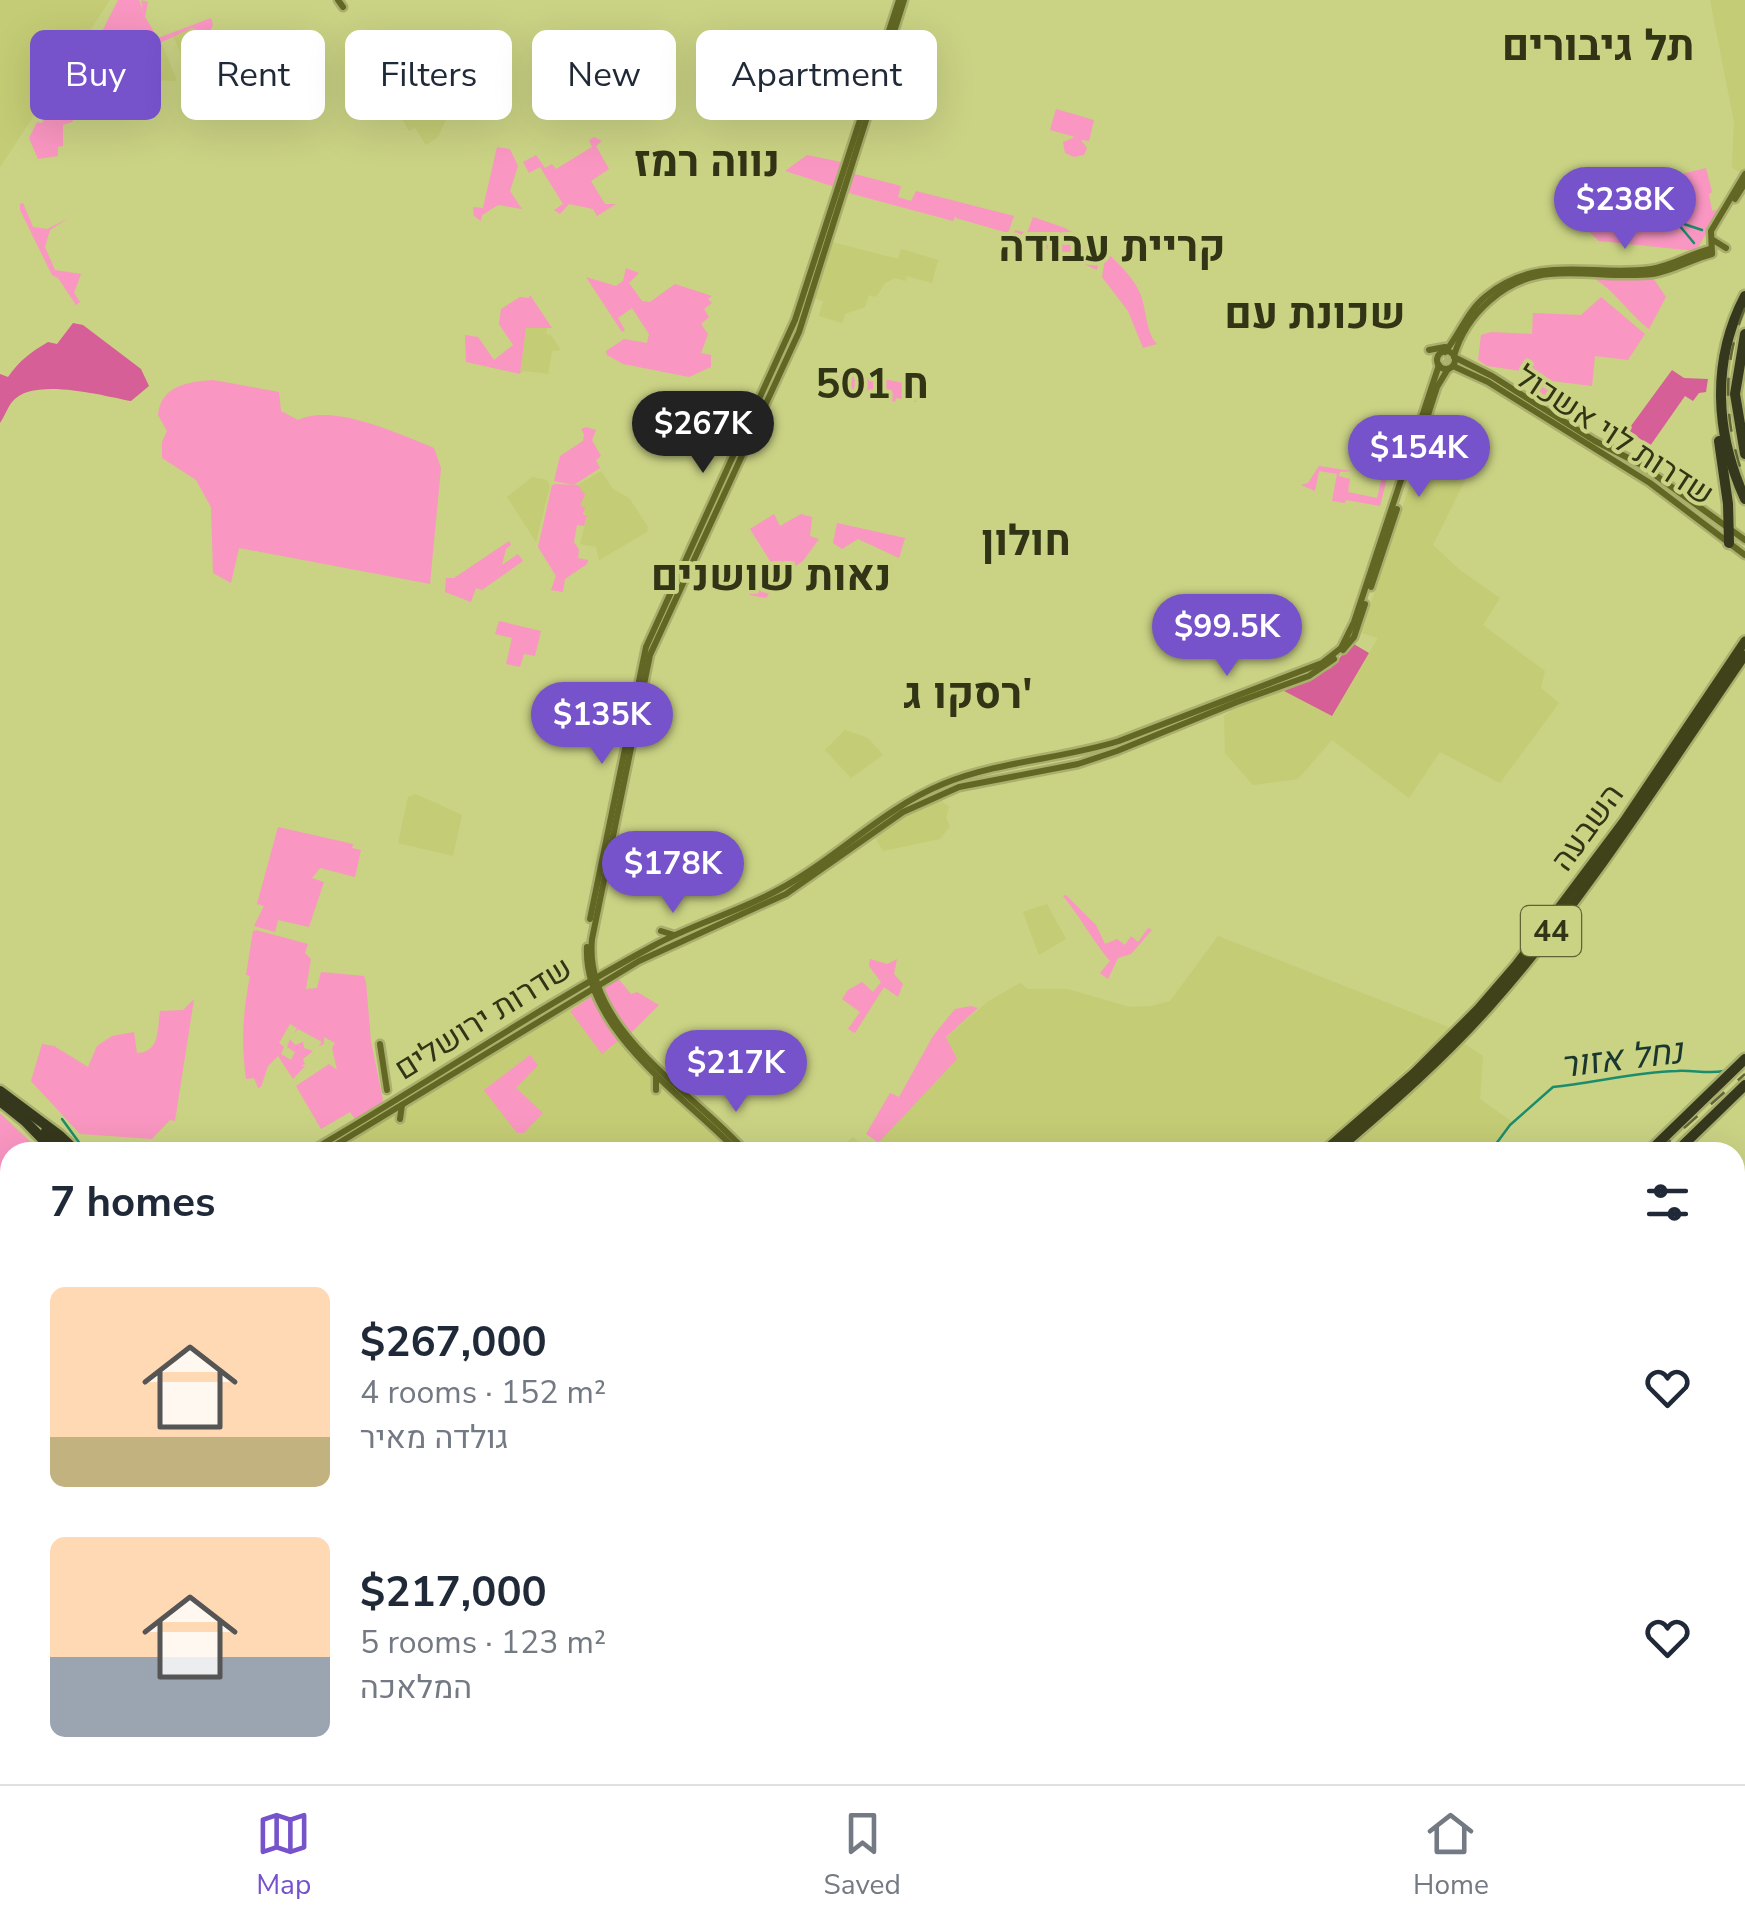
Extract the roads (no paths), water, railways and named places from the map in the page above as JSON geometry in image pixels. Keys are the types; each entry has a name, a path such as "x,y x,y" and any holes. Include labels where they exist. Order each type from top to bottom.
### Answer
{"highway":[{"path":"1729,536 1716,403 1720,366 1745,296"},
{"path":"1745,334 1736,379 1738,426 1745,454"},
{"path":"1727,342 1720,377 1720,410 1733,469 1745,499"},
{"path":"1736,379 1745,440"},
{"path":"1718,522 1724,522 1729,514"},
{"name":"השבעה","path":"1335,1142 1414,1073 1478,1010 1516,965 1624,821 1745,641"},
{"name":"השבעה","path":"1346,1142 1420,1079 1522,968 1629,827 1745,656"},
{"path":"1659,1142 1745,1058"},
{"path":"1690,1142 1745,1088"},
{"path":"0,1090 66,1142"},
{"path":"0,1102 46,1142"},
{"path":"20,1106 56,1142"},
{"path":"96,1784 128,1784"}],"main road":[{"path":"664,651 654,638 698,530 740,438 804,316 902,0"},
{"path":"727,1142 629,1046 621,1044 621,1034 597,988 591,944 649,648 750,436 795,320 902,0"},
{"path":"1700,252 1745,174"},
{"path":"1711,251 1714,230 1745,183"},
{"path":"1712,236 1726,248"},
{"path":"1352,632 1408,463 1468,314 1513,280 1551,268 1651,269 1711,251"},
{"path":"1445,368 1438,356 1452,350 1483,302 1516,284 1541,276 1656,274 1711,251"},
{"path":"1551,268 1562,259 1572,268"},
{"path":"1429,350 1452,350"},
{"name":"שדרות לוי אשכול","path":"1452,350 1595,442 1644,466 1718,522 1745,555"},
{"path":"1117,744 1310,670 1340,648 1352,632 1445,368"},
{"name":"שדרות לוי אשכול","path":"1445,368 1466,371 1729,536 1745,540"},
{"path":"1437,387 1451,372 1466,371"},
{"path":"740,438 737,423 757,412"},
{"path":"750,436 764,428 757,412"},
{"path":"1396,471 1408,463"},
{"path":"721,479 731,479"},
{"path":"698,530 701,544"},
{"path":"1370,549 1376,560"},
{"path":"1341,630 1354,622"},
{"path":"636,645 654,638"},
{"path":"599,897 649,648"},
{"path":"1117,744 1234,699"},
{"name":"שדרות ירושלים","path":"341,1142 409,1094 664,947 804,884 903,812 959,792 1078,764 1117,744"},
{"name":"שדרות ירושלים","path":"329,1142 403,1104 597,988 656,944 774,893 820,865 894,809 930,790 981,772 1117,744"},
{"path":"764,905 780,906"},
{"path":"656,944 659,932 676,935"},
{"path":"597,988 648,1059 735,1142"},
{"path":"376,1118 388,1090 380,1044"},
{"path":"450,1076 468,1076 473,1062"},
{"path":"655,1075 658,1091 672,1091"},
{"path":"388,1090 400,1096 409,1094"},
{"path":"376,1118 388,1116 398,1120 403,1104"}],"waterway":[{"path":"1681,223 1702,230"},
{"path":"1679,225 1694,243"},
{"name":"נחל אזור","path":"1497,1142 1510,1125 1553,1087 1661,1072 1724,1071"},
{"name":"נחל אזור","path":"62,1119 79,1142"}],"tunnel":[{"path":"1441,371 1453,348"}],"railway":[{"path":"1745,308 1732,351 1728,395 1733,438 1745,481"},
{"path":"1668,1142 1745,1074"}],"district":[{"name":"תל גיבורים","path":"1598,45"},
{"name":"נווה רמז","path":"707,161"},
{"name":"קריית עבודה","path":"1112,246"},
{"name":"שכונת עם","path":"1315,313"},
{"name":"ח 501","path":"872,383"},
{"name":"חולון","path":"1026,540"},
{"name":"נאות שושנים","path":"771,575"},
{"name":"רסקו ג'","path":"968,693"}]}
